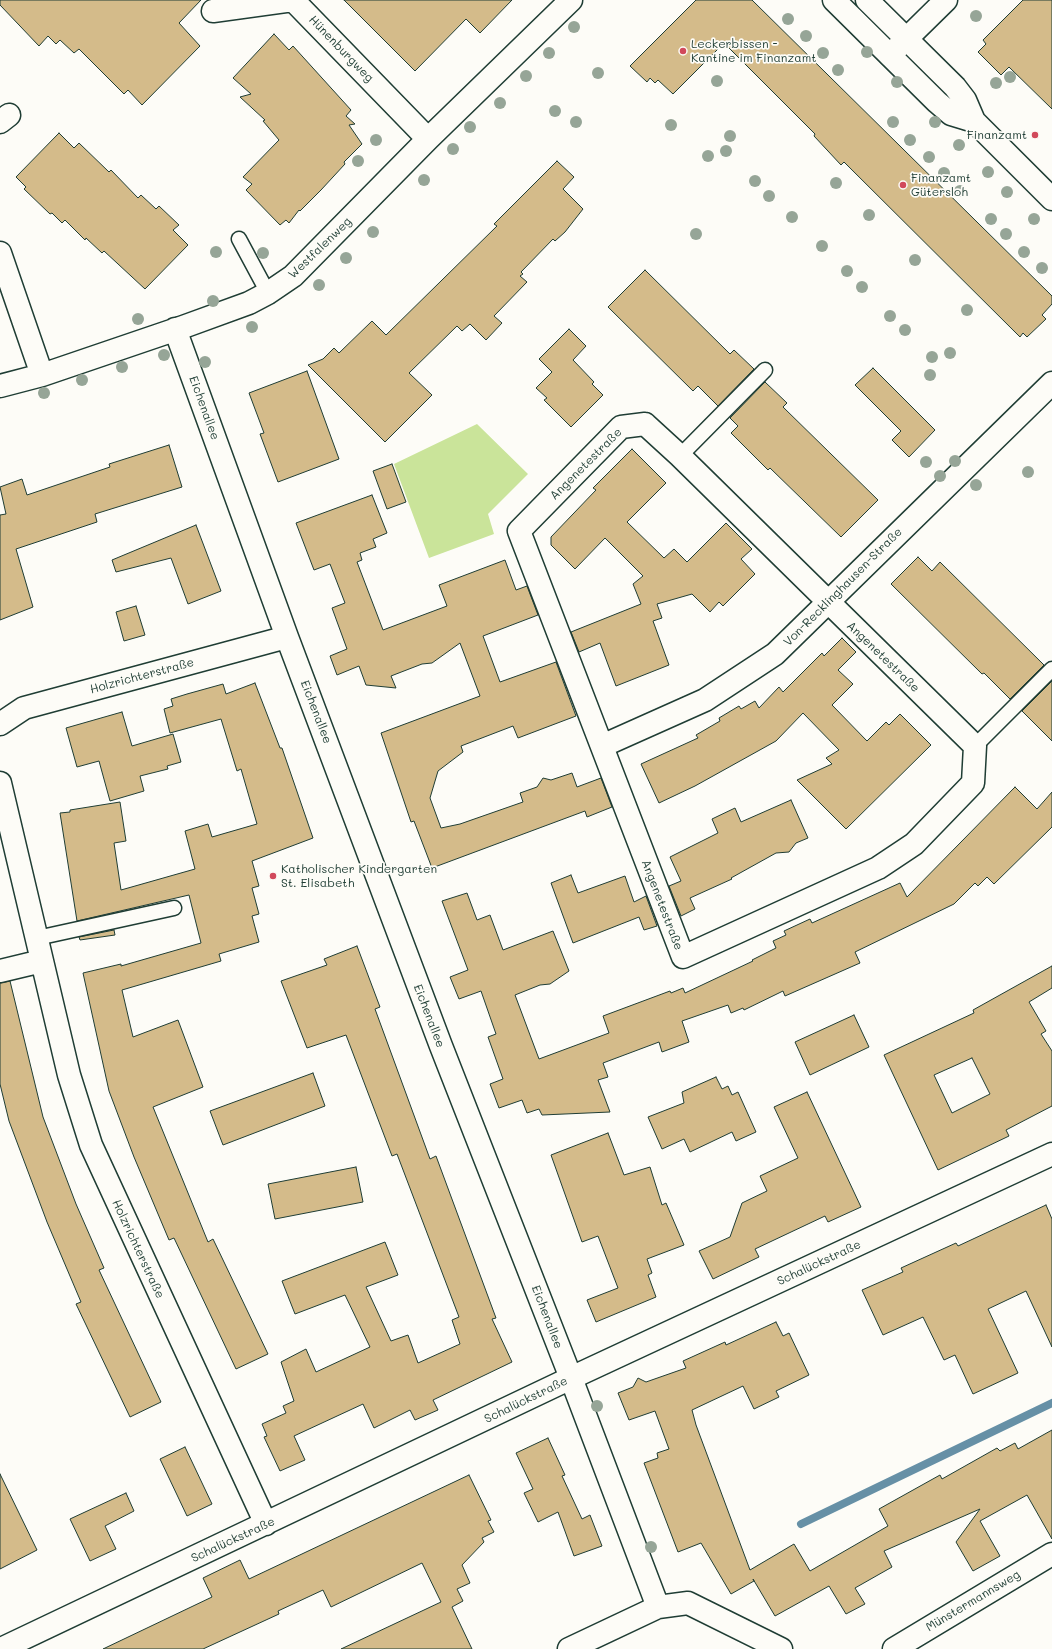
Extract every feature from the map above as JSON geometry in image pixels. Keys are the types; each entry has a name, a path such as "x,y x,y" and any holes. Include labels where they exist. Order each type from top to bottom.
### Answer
{"street":[{"name":"Hünenburgweg","path":"213,11 293,0 428,139"},
{"name":"Westfalenweg","path":"0,386 42,375 250,303 268,293 293,276 428,139 571,0"},
{"path":"834,0 951,114 974,121"},
{"path":"867,0 955,87 965,100 974,121 1052,199"},
{"path":"890,56 946,0"},
{"path":"0,253 42,375"},
{"name":"Eichenallee","path":"175,329 441,1046 571,1378 658,1608"},
{"name":"Von-Recklinghausen-Straße","path":"602,746 705,700 776,654 827,602 1052,383"},
{"name":"Angenetestraße","path":"645,424 680,456 827,602 975,746 973,783 914,844 878,868 683,957 519,531 621,426 645,424"},
{"name":"Holzrichterstraße","path":"0,724 24,708 288,637"},
{"name":"Holzrichterstraße","path":"0,783 69,1076 91,1145 266,1524"},
{"path":"0,971 42,961"},
{"name":"Schalückstraße","path":"1,1649 571,1378 1052,1154"},
{"name":"Münstermannsweg","path":"894,1649 1052,1554"},
{"path":"569,1649 658,1608 688,1603 781,1649"}],"lane":[{"path":"239,239 268,293"},
{"path":"680,456 766,370"},
{"path":"975,746 1052,669"},
{"path":"37,938 174,908"}],"green space":[{"path":"477,424 528,474 488,514 494,534 429,558 394,464"}],"building":[{"path":"0,0 201,0 179,23 200,46 142,105 128,90 124,94 79,49 74,53 60,40 56,44 48,36 39,46 0,5"},
{"path":"344,0 512,0 480,33 466,19 415,71"},
{"name":"Finanzamt Gütersloh","path":"696,0 752,0 1052,296 1052,304 1042,315 1046,319 1027,337 1023,333 1020,337 844,162 841,165 814,136 815,134 724,43 673,94 658,80 655,83 650,78 647,82 630,66"},
{"path":"1023,0 1052,0 1052,109 1009,67 1001,75 978,52 986,44 983,40"},
{"path":"274,34 289,50 293,46 351,110 346,116 355,124 349,125 362,144 344,162 345,164 321,190 300,211 299,210 289,223 286,220 280,225 246,190 252,184 243,177 279,140 263,121 265,120 240,97 251,94 233,78"},
{"path":"59,133 74,148 79,143 109,172 111,170 138,198 141,195 156,209 159,206 179,225 173,230 188,245 145,289 104,251 102,253 86,238 85,240 65,220 62,223 52,213 50,214 24,189 26,187 16,177"},
{"path":"557,161 574,177 563,189 583,209 565,232 555,241 553,239 521,272 523,274 520,276 527,282 494,316 502,323 486,340 470,324 462,331 457,326 409,373 432,395 385,442 308,365 323,359 334,348 339,353 372,321 386,335 497,226 494,224"},
{"path":"645,270 730,354 734,350 754,369 718,406 698,386 693,391 608,307"},
{"path":"569,329 586,346 573,360 594,382 592,384 603,395 571,427 544,400 547,398 536,388 552,372 539,359"},
{"path":"873,368 935,430 909,457 892,440 901,431 855,385"},
{"path":"307,371 339,459 278,482 260,434 264,433 249,393"},
{"path":"765,382 787,403 783,407 878,500 841,537 770,468 768,470 731,433 738,426 730,418"},
{"path":"169,445 182,487 95,514 97,522 16,549 33,607 0,620 0,515 6,514 0,487 22,479 27,495 110,467 109,464"},
{"path":"632,449 666,483 627,522 664,558 674,549 687,562 726,523 752,549 741,559 755,574 723,606 719,602 710,612 692,594 657,604 662,618 653,621 669,665 616,686 600,643 579,652 571,632 641,604 633,584 643,576 605,538 575,569 551,545 551,537 596,490 593,488"},
{"path":"392,464 406,502 387,509 373,471"},
{"path":"372,495 387,533 373,539 376,547 360,553 362,560 357,562 383,630 447,606 439,585 505,560 516,590 527,586 538,615 483,636 500,682 556,662 576,716 518,738 513,726 461,746 463,752 438,771 430,798 441,828 460,824 523,802 520,793 537,787 543,778 551,780 572,773 577,787 601,778 612,807 587,817 585,811 432,868 414,821 411,822 381,733 480,696 460,643 432,663 422,664 391,676 396,688 366,685 359,666 337,675 330,656 347,649 332,608 345,603 330,564 314,570 296,523"},
{"path":"196,525 221,591 188,604 171,558 116,572 112,560"},
{"path":"918,557 932,571 940,562 1044,665 1010,699 984,673 982,674 891,584"},
{"path":"136,606 145,635 124,641 116,612"},
{"path":"842,638 856,652 838,670 853,684 832,705 867,741 886,722 889,725 900,714 931,745 846,829 797,780 832,764 826,758 839,750 803,713 776,741 695,786 659,803 641,764 698,738 696,735 720,721 719,718 739,706 741,709 755,701 759,708 779,687 783,692 822,653 824,656"},
{"path":"1052,681 1052,741 1022,711"},
{"path":"255,683 280,748 282,748 313,838 252,861 259,886 252,888 259,914 252,916 259,942 219,954 221,961 122,990 133,1037 178,1020 203,1087 153,1107 208,1242 213,1239 268,1354 236,1369 174,1238 169,1240 134,1157 109,1091 83,973 121,964 121,966 201,943 189,895 77,921 60,813 120,802 126,841 114,843 121,890 195,869 185,831 208,824 212,837 257,824 241,769 237,771 221,719 170,733 164,709 173,706 171,699 187,694 223,684 226,694"},
{"path":"122,712 132,746 173,734 181,762 167,766 168,769 140,776 144,791 110,801 99,761 77,767 66,728"},
{"path":"1015,787 1037,809 1052,792 1052,827 994,884 987,877 978,886 975,883 954,904 855,952 860,963 785,996 783,991 744,1010 743,1008 731,1013 728,1005 682,1021 689,1042 662,1052 659,1042 603,1063 608,1077 598,1080 610,1112 542,1115 539,1109 527,1113 522,1100 499,1108 490,1084 503,1079 488,1037 496,1034 481,991 459,999 450,977 468,970 442,901 467,893 477,920 490,915 503,950 553,931 569,971 550,984 540,985 515,995 539,1059 609,1033 603,1016 670,991 671,993 683,988 685,993 753,961 752,960 776,948 773,941 786,935 784,931 810,919 812,923 900,883 907,897"},
{"path":"791,800 808,838 796,843 789,852 776,853 731,878 732,879 690,898 695,909 681,916 669,886 681,881 670,857 718,833 712,819 735,808 741,822"},
{"path":"571,875 578,893 625,876 634,902 646,896 657,926 644,930 639,917 573,943 551,883"},
{"path":"114,930 115,935 80,940 79,937"},
{"path":"357,946 380,1007 375,1009 430,1159 436,1156 496,1318 492,1319 512,1362 433,1400 438,1410 415,1420 410,1410 374,1428 363,1404 294,1436 305,1460 280,1471 264,1437 267,1436 262,1424 286,1413 283,1406 294,1401 281,1362 306,1349 316,1372 370,1347 345,1295 295,1314 282,1281 385,1242 398,1275 366,1287 391,1341 408,1335 418,1363 460,1344 452,1320 459,1317 397,1154 392,1156 346,1035 307,1048 281,981 327,965 324,959"},
{"path":"1052,966 1052,988 1029,1002 1046,1031 1041,1034 1052,1051 1052,1106 1006,1130 1009,1136 938,1170 884,1055 974,1013 973,1010","holes":["972,1058 990,1094 952,1113 934,1075"]},
{"path":"10,981 43,1117 76,1204 104,1268 99,1270 161,1402 130,1417 76,1304 81,1302 47,1222 9,1121 0,1084 0,983"},
{"path":"854,1015 869,1047 810,1075 795,1042"},
{"path":"313,1073 325,1106 223,1145 210,1111"},
{"path":"716,1077 722,1089 728,1086 732,1095 738,1092 756,1132 736,1141 732,1132 690,1152 684,1139 662,1149 648,1117 684,1103 682,1092"},
{"path":"807,1092 861,1207 828,1222 825,1216 755,1249 759,1257 713,1279 699,1251 730,1237 742,1203 767,1191 760,1176 798,1158 774,1107"},
{"path":"608,1133 624,1175 650,1167 662,1205 666,1203 684,1245 647,1259 652,1273 648,1275 656,1297 596,1322 587,1300 618,1288 598,1236 582,1242 551,1155"},
{"path":"356,1167 363,1202 275,1219 268,1184"},
{"path":"1046,1205 1052,1219 1052,1347 1026,1291 988,1309 1018,1373 973,1394 955,1355 944,1360 923,1317 883,1335 862,1290 903,1272 901,1268 956,1243 958,1246"},
{"path":"776,1322 783,1336 789,1333 809,1375 776,1391 779,1397 754,1409 743,1386 692,1410 696,1425 750,1570 794,1544 810,1571 888,1526 879,1509 940,1475 942,1479 997,1448 1000,1451 1015,1443 1018,1449 1052,1430 1052,1539 1027,1495 980,1521 1000,1556 973,1571 956,1542 980,1509 884,1551 892,1567 855,1588 865,1604 846,1614 829,1586 775,1616 753,1579 754,1581 731,1594 701,1543 678,1552 644,1463 658,1458 657,1453 669,1449 655,1411 629,1420 618,1393 633,1387 638,1378 646,1382 686,1368 683,1361 725,1342 726,1345"},
{"path":"548,1438 565,1475 562,1476 582,1519 590,1515 602,1546 574,1556 558,1512 538,1522 524,1493 533,1489 516,1453"},
{"path":"185,1447 212,1504 187,1516 160,1459"},
{"path":"0,1474 37,1550 0,1569"},
{"path":"469,1475 491,1520 488,1521 494,1532 482,1538 484,1542 462,1565 470,1583 457,1589 463,1601 452,1607 472,1649 341,1649 441,1602 422,1563 331,1607 323,1590 278,1611 279,1614 203,1649 103,1649 212,1597 203,1578 240,1560 249,1579"},
{"path":"126,1493 134,1511 105,1526 116,1549 90,1561 70,1519"}],"waterway":[{"path":"801,1524 1052,1403"}],"place":[{"name":"Leckerbissen - Kantine im Finanzamt","path":"683,51"},
{"name":"Finanzamt","path":"1035,135"},
{"name":"Finanzamt Gütersloh","path":"903,185"},
{"name":"Katholischer Kindergarten St. Elisabeth","path":"273,876"}]}
